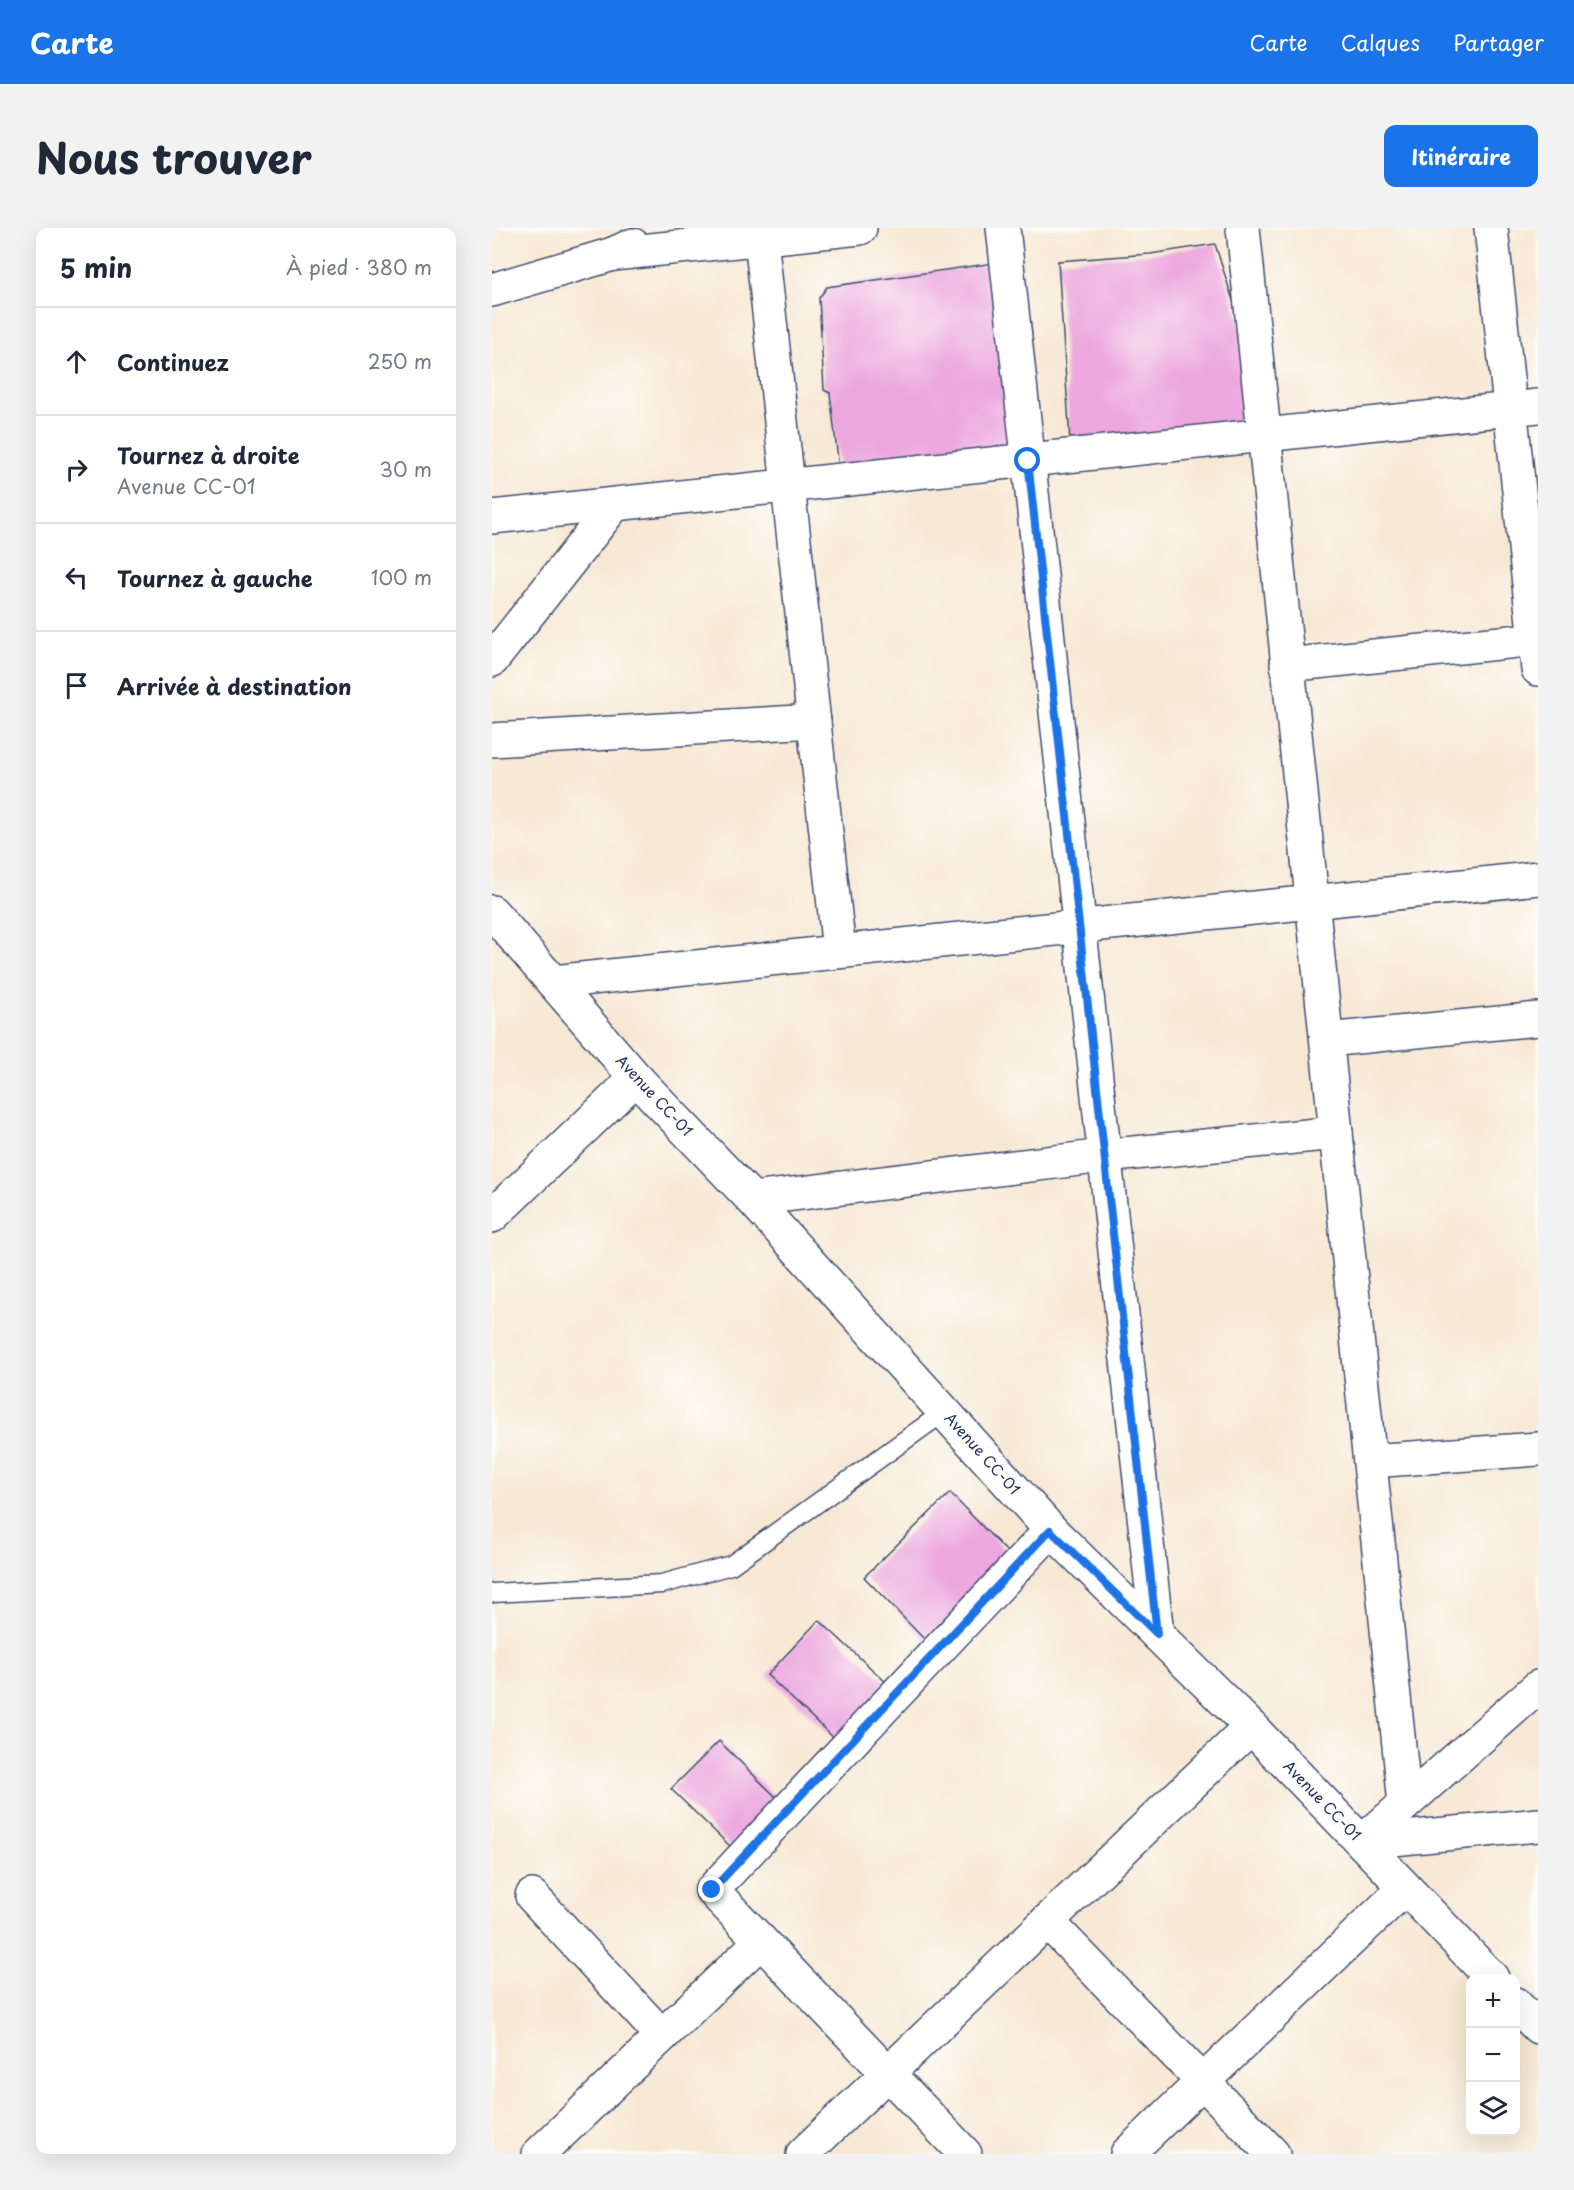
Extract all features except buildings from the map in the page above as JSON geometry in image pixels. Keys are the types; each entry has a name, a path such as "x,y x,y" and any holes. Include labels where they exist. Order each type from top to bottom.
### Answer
{"street":[{"path":"492,290 613,254 672,228"},
{"path":"613,254 860,228"},
{"path":"1003,228 1157,1634"},
{"path":"1243,228 1405,1804"},
{"path":"1287,665 1537,649 1524,408 1491,228"},
{"path":"760,238 839,951"},
{"path":"492,517 1524,408"},
{"path":"492,660 614,505"},
{"path":"492,740 814,721"},
{"path":"553,982 1538,878"},
{"name":"Avenue CC-01","path":"492,912 636,1078 752,1199 1050,1530 1251,1727 1488,1974"},
{"path":"1327,1040 1538,1019"},
{"path":"493,1214 636,1078"},
{"path":"752,1199 1104,1156 1336,1133"},
{"path":"1370,1461 1538,1449"},
{"path":"965,2154 712,1890 1050,1530"},
{"path":"1362,1842 1538,1687"},
{"path":"803,2154 1251,1727"},
{"path":"1362,1842 1538,1825"},
{"path":"1127,2154 1405,1888"},
{"path":"532,1896 662,2036"},
{"path":"1047,1922 1273,2154"},
{"path":"539,2154 760,1941"},
{"path":"1520,2009 1538,2027"}],"lane":[{"path":"492,1593 662,1584 731,1565 944,1412"}],"route":[{"path":"712,1890 1050,1530 1157,1634 1028,461"}]}
